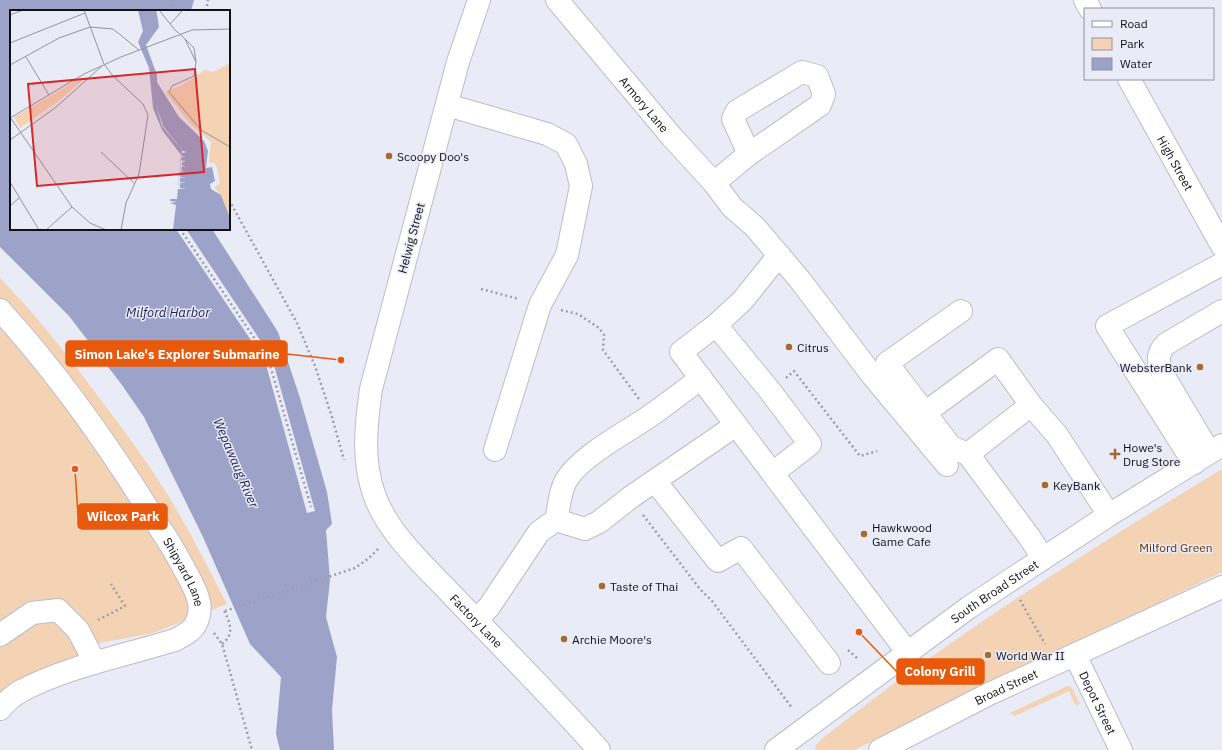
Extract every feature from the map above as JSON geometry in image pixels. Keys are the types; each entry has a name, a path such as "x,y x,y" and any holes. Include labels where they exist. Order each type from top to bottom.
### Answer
{"street":[{"name":"Helwig Street","path":"369,480 366,450 367,416 371,390 458,62 479,0"},
{"name":"Armory Lane","path":"556,0 672,137 714,183 732,207 755,227 800,280 880,369 918,418"},
{"name":"High Street","path":"1130,80 1222,246"},
{"path":"447,104 547,134 566,144 576,164 581,186 567,255 540,305 495,450"},
{"path":"714,183 749,154"},
{"path":"779,255 743,300 716,325 681,352 908,653"},
{"path":"1208,453 1107,326 1222,264"},
{"name":"Shipyard Lane","path":"0,310 61,384 104,442 144,501 173,549 195,589 200,603 198,618 192,630 176,640 95,663 56,676 20,692 7,701 0,709"},
{"path":"880,369 961,310"},
{"path":"1208,453 1166,380 1160,368 1158,358 1160,350 1166,344 1222,311"},
{"path":"716,325 770,391 810,444 773,473"},
{"path":"918,418 998,358 1031,405 1057,435 1109,515"},
{"path":"476,620 489,607 539,532 556,520 561,496 567,479 581,463 605,445 651,416 701,378"},
{"path":"968,454 1031,405"},
{"path":"918,418 951,447 968,454 1043,558"},
{"path":"918,418 947,465"},
{"path":"556,520 585,529 598,522 655,480 736,425"},
{"name":"South Broad Street","path":"784,747 968,608 1109,515 1208,453"},
{"name":"Factory Lane","path":"369,480 380,509 396,533 476,620 567,714 599,750"},
{"path":"655,480 718,561 741,548 829,663"},
{"name":"Broad Street","path":"883,749 989,694 1222,587"},
{"path":"0,635 32,613 58,610 78,630 95,663"},
{"name":"Depot Street","path":"1075,655 1120,750"}],"path":[{"path":"172,10 174,0"},
{"path":"206,10 208,0"},
{"path":"230,202 298,323 332,417 342,456 346,463"},
{"path":"181,230 268,358 311,507"},
{"path":"603,350 651,416"},
{"path":"770,391 794,371 860,456 877,451"},
{"path":"631,497 792,708"},
{"path":"222,644 228,640 231,632 225,611 355,568 369,558 396,533"},
{"path":"78,630 125,606 111,584"},
{"path":"1018,598 1047,648"},
{"path":"198,618 218,637 222,644 252,750"}],"green space":[{"path":"0,278 62,349 143,458 177,510 227,604 153,633 100,643 0,700"},
{"name":"Milford Green","path":"1222,469 1222,572 854,750 815,750 816,745 824,737 951,643 1066,566"},
{"path":"1067,686 1072,688 1080,704 1077,705 1074,703 1069,691 1015,716 1010,713"}],"water":[{"name":"Milford Harbor","path":"0,0 194,0 191,10 10,10 10,230 213,230 278,332 300,398 327,492 332,524 326,530 330,580 326,617 337,657 332,710 334,750 280,750 276,734 281,677 250,644 203,537 144,417 122,385 69,316 0,247"}],"pier":[{"path":"177,230 187,230 272,358 315,511 307,513 265,361"}],"place":[{"name":"Scoopy Doo's","path":"389,156"},
{"name":"Citrus","path":"789,347"},
{"name":"Simon Lake's Explorer Submarine","path":"341,360"},
{"name":"WebsterBank","path":"1200,367"},
{"name":"Howe's Drug Store","path":"1115,454"},
{"name":"Wilcox Park","path":"75,469"},
{"name":"KeyBank","path":"1045,485"},
{"name":"Hawkwood Game Cafe","path":"864,534"},
{"name":"Taste of Thai","path":"602,586"},
{"name":"Colony Grill","path":"859,632"},
{"name":"Archie Moore's","path":"564,639"},
{"name":"World War II","path":"988,655"}],"water label":[{"name":"Wepawaug River","path":"236,463"}]}
